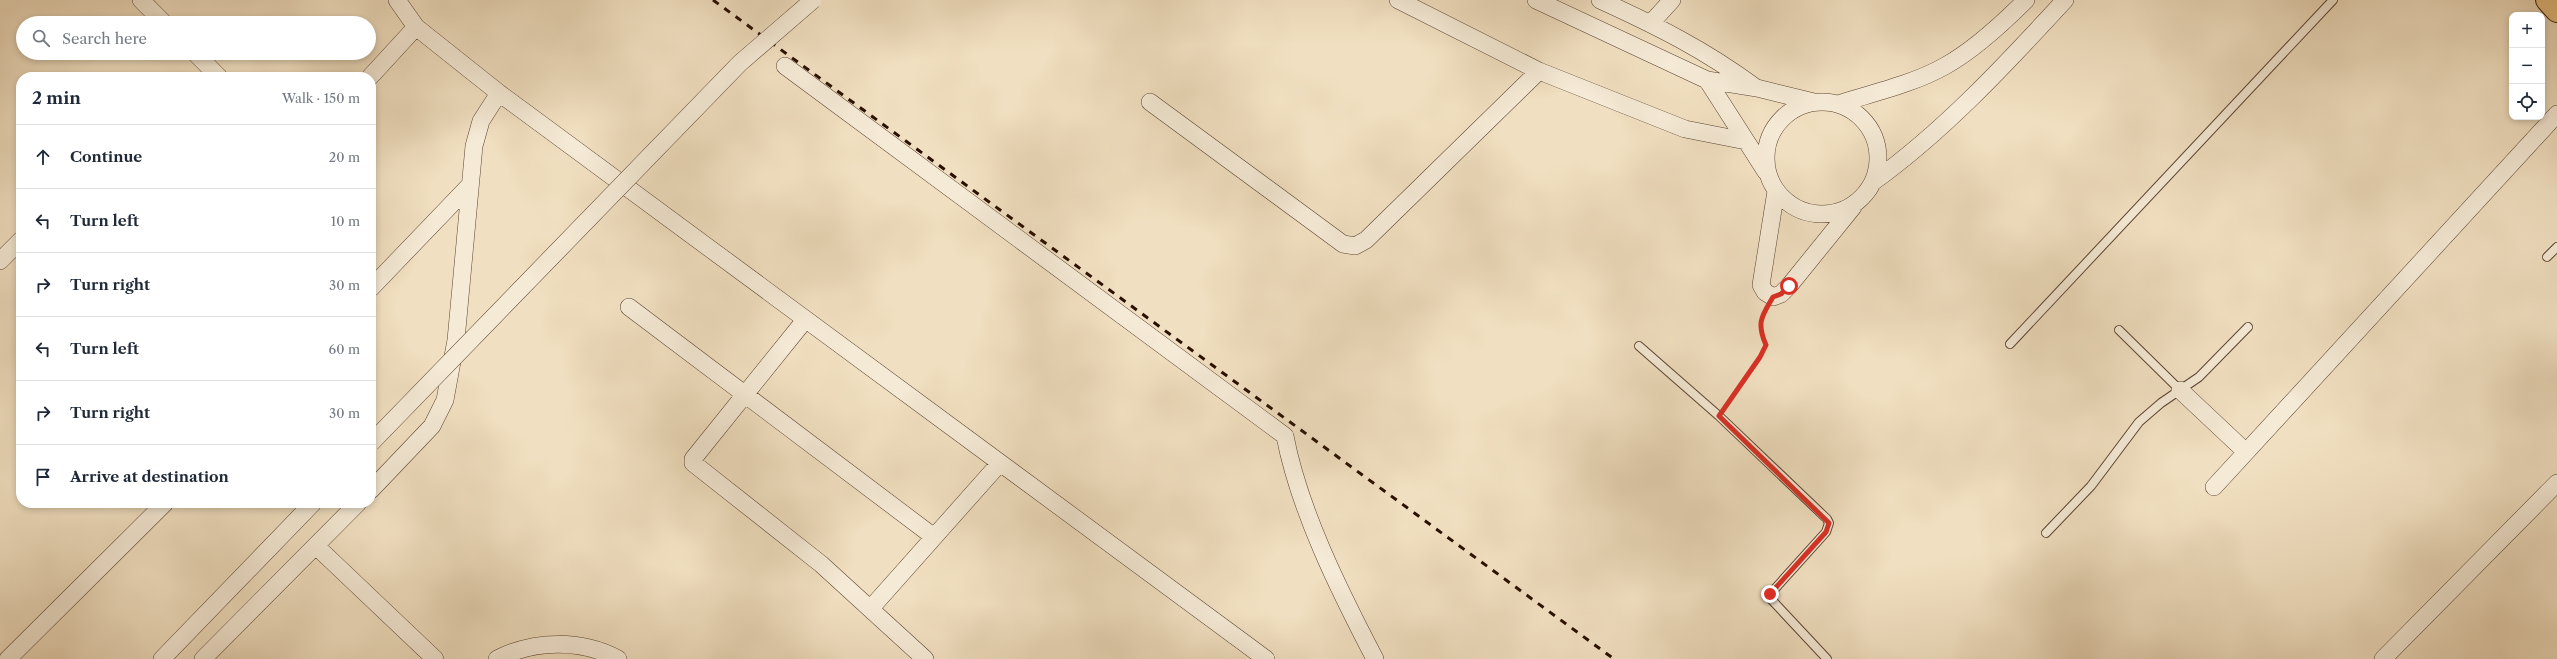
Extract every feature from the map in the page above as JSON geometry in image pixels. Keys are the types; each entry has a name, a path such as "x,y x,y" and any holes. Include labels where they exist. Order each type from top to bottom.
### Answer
{"highway":[{"path":"2547,0 2557,11"}],"street":[{"path":"141,0 157,16"},
{"path":"397,0 416,27 499,93 999,464 1266,659"},
{"path":"376,438 740,63 813,0"},
{"path":"1398,0 1539,71 1685,129 1746,141"},
{"path":"1536,0 1707,80 1757,88 1815,102 1838,104 1913,80 1945,66 1975,44 2026,0"},
{"path":"1600,0 1651,23 1716,58 1757,88"},
{"path":"1651,23 1672,0"},
{"path":"1815,102 1792,111 1774,129 1766,152 1772,184 1761,285 1765,292 1773,297 1781,294 1789,286 1874,182 1902,161 1935,132 2027,41 2065,0"},
{"path":"375,72 416,27"},
{"path":"202,60 214,72"},
{"path":"785,66 1285,436 1290,464 1328,562 1375,659"},
{"path":"1150,102 1343,244 1355,246 1366,240 1539,71"},
{"path":"1707,80 1772,184 1790,205 1808,213 1832,214 1855,204"},
{"path":"376,485 432,426 445,400 456,340 470,185 478,131 499,93"},
{"path":"1838,104 1857,114 1865,121 1876,140 1879,161 1874,182"},
{"path":"2214,487 2557,114"},
{"path":"376,283 470,185"},
{"path":"0,261 16,245"},
{"path":"629,307 746,393 934,537"},
{"path":"805,320 693,459 695,466 745,502 870,608 925,659"},
{"path":"2180,390 2246,452"},
{"path":"870,608 999,464"},
{"path":"2383,659 2557,483"},
{"path":"8,659 160,508"},
{"path":"162,659 308,508"},
{"path":"203,659 353,508"},
{"path":"316,546 435,659"},
{"path":"497,659 527,648 557,644 587,647 618,659"}],"lane":[{"path":"2010,344 2333,0"},
{"path":"2547,257 2557,247"},
{"path":"2046,534 2091,486 2139,422 2161,403 2199,377 2248,327"},
{"path":"2119,330 2180,390"},
{"path":"1639,346 1719,416 1827,519 1829,523 1826,532 1770,594 1772,601 1827,659"}],"path":[{"path":"1719,416 1760,357 1766,345 1760,332 1760,319 1773,297"}],"railway":[{"path":"713,0 1614,659"}],"route":[{"path":"1770,594 1826,532 1829,523 1827,519 1719,416 1760,357 1766,345 1760,332 1760,319 1773,297 1781,294 1789,286"}]}
